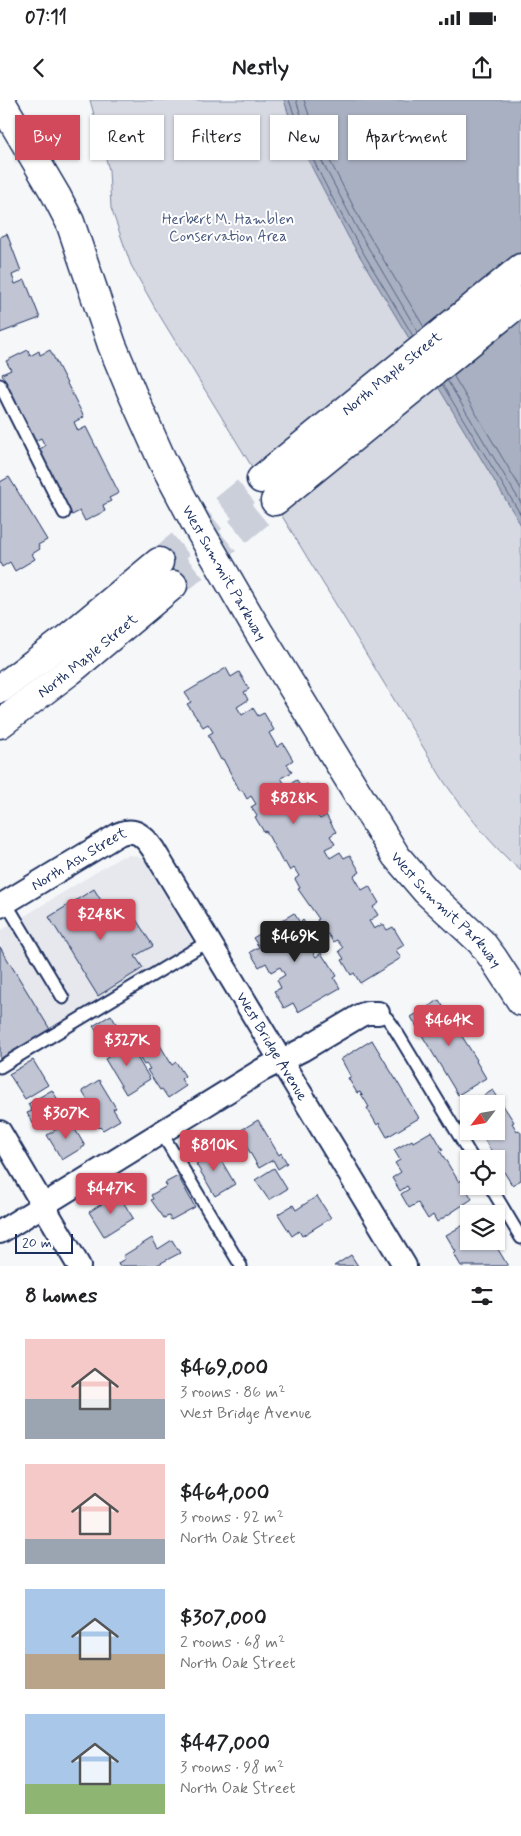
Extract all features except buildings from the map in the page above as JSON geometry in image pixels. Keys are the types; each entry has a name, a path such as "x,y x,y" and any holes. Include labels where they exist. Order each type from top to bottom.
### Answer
{"main road":[{"name":"West Summit Parkway","path":"0,100 70,222 110,337 132,393 162,460 197,526 273,656 396,856 426,891 481,942 521,1001"},
{"name":"North Maple Street","path":"291,472 521,268"},
{"name":"North Maple Street","path":"268,490 521,301"},
{"name":"North Maple Street","path":"0,690 65,640 159,562"},
{"name":"North Maple Street","path":"0,724 70,671 172,585"}],"street":[{"name":"North Ash Street","path":"3,905 119,834 128,831 135,832"},
{"name":"West Bridge Avenue","path":"135,832 143,836 149,844 404,1266"},
{"path":"0,1232 262,1070 302,1050 361,1015 378,1013"},
{"path":"0,1132 79,1266"}],"lane":[{"path":"0,385 64,513"},
{"path":"3,905 63,998"},
{"path":"0,1067 209,941"},
{"path":"378,1013 387,1018 393,1026 468,1150"},
{"path":"161,1132 241,1266"},
{"path":"495,1195 521,1238"}],"shaded area":[{"path":"137,856 144,860 198,951 0,1072 0,931 121,857"}],"green space":[{"name":"Herbert M. Hamblen Conservation Area","path":"90,100 284,100 289,115 270,115 270,160 308,160 349,238 521,525 521,871 480,829 445,783 155,308 131,265 111,208 109,170 106,160 164,160 164,115 94,115"}],"water":[{"path":"284,100 521,100 521,525 349,238 308,160 338,160 338,115 289,115"}],"tunnel":[{"path":"159,562 261,479"},
{"path":"173,585 275,501"}]}
